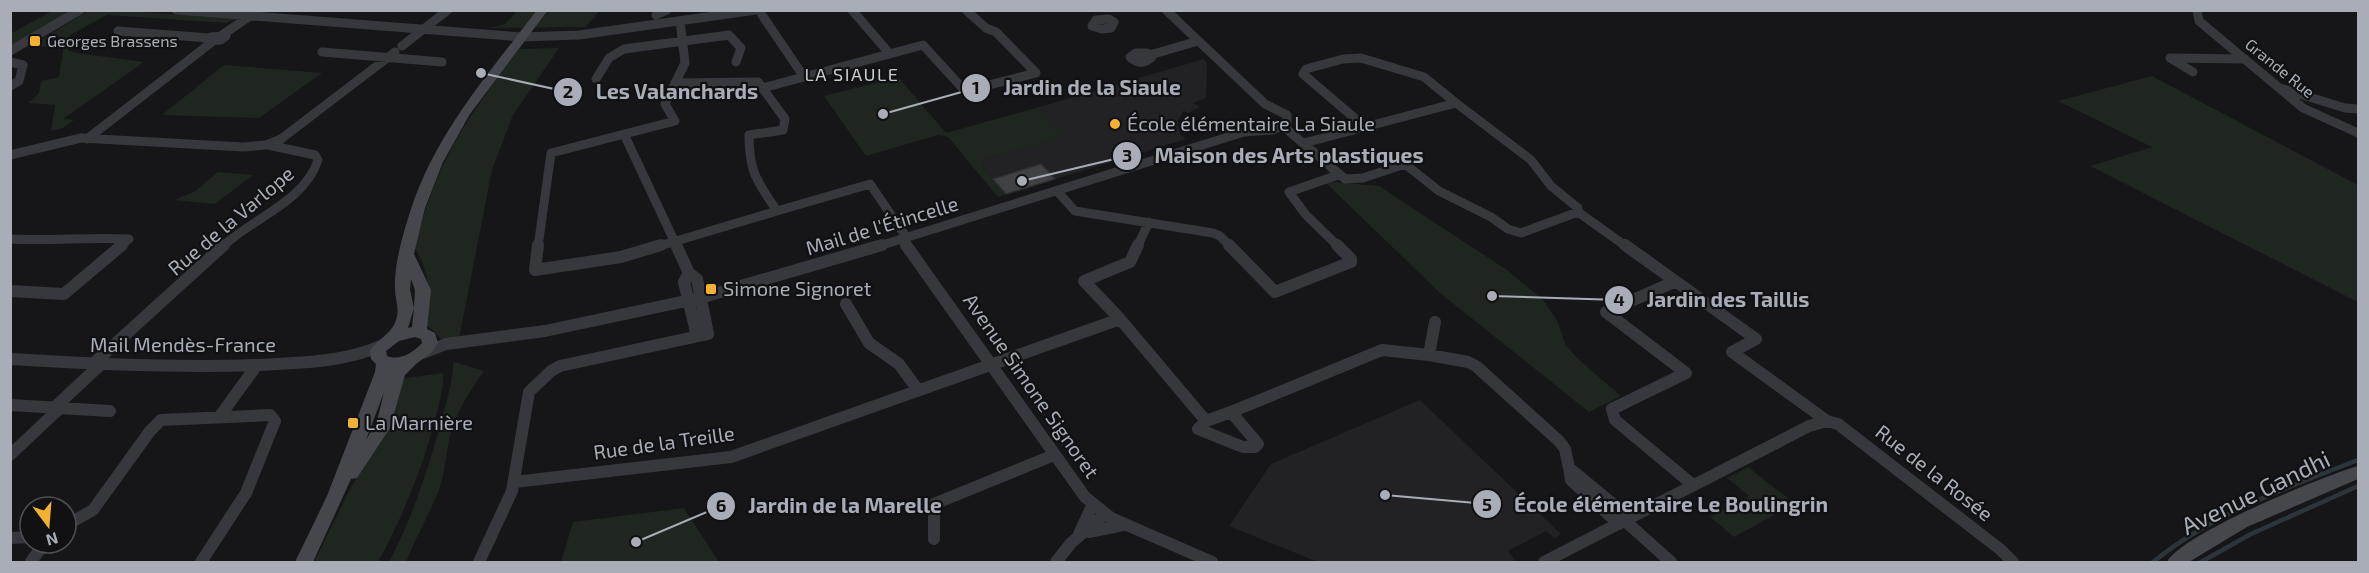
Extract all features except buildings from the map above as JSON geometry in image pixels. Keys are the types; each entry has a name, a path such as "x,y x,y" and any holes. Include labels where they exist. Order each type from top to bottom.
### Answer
{"main road":[{"path":"304,562 336,496 383,372 384,351 401,328 405,318 402,290 417,208 445,144 471,104 543,10"},
{"path":"336,496 380,430 387,414 395,377 421,346 423,290 407,253"},
{"path":"384,351 404,333 421,346"},
{"path":"384,351 393,363 421,346"},
{"name":"Avenue Gandhi","path":"2176,562 2237,525 2358,472"}],"street":[{"path":"10,51 80,10"},
{"path":"176,10 522,37 579,35 759,13 804,77"},
{"path":"10,154 32,153 66,139 171,145 253,147 268,145 281,139 448,10"},
{"path":"656,15 667,10"},
{"path":"852,10 889,53"},
{"path":"763,88 923,45 965,92 1036,73 996,32 986,28 966,10"},
{"path":"1166,10 1265,104 1287,115 1288,119 1283,126 1338,175 1346,179 1363,178 1405,164 1439,191 1491,217 1508,229 1521,233 1578,212"},
{"name":"Grande Rue","path":"2198,10 2196,14 2199,21 2274,86 2303,108 2358,133"},
{"path":"1092,11 1092,16 1096,20"},
{"path":"118,31 210,40 223,39 226,36 222,35 251,16"},
{"path":"675,82 758,82 763,88 785,119 783,130 749,135 749,161 758,182 777,212 621,257 535,270 551,153 675,121 665,104 668,94 685,63 680,21"},
{"path":"597,79 613,54 628,48 729,35 741,48 736,62"},
{"path":"87,139 210,40"},
{"path":"1150,55 1198,41"},
{"path":"322,52 394,52 442,62"},
{"path":"1365,127 1303,74 1306,69 1343,59 1361,58 1424,77 1493,134 1531,160 1551,186 1578,208 1578,212 1674,282"},
{"path":"2193,72 2170,58 2245,59"},
{"path":"10,62 23,65 19,81 10,86"},
{"path":"2274,86 2345,108 2358,109"},
{"path":"1304,143 1456,103"},
{"name":"Mail de l'Étincelle","path":"421,346 545,331 694,299 904,239 1244,132 1273,130 1283,126"},
{"path":"479,562 506,506 514,482 529,392 551,370 560,366 703,335 694,299 700,287 697,278 689,273 624,134"},
{"name":"Rue de la Varlope","path":"97,364 232,238 289,200 309,181 317,166 318,160 315,155 268,145"},
{"path":"1056,191 1075,211 1220,236 1275,292 1349,265 1351,262 1351,259 1306,214 1289,192 1338,175"},
{"name":"Avenue Simone Signoret","path":"777,212 870,184 904,239 1070,479 1105,514 1125,525 1212,562"},
{"path":"1149,222 1130,262 1084,281 1120,319 1206,421"},
{"path":"10,239 48,241 99,237 129,241 64,294 10,291"},
{"path":"1674,282 1606,312 1686,373 1619,405 1612,409 1611,414 1615,420 1693,485"},
{"name":"Rue de la Rosée","path":"1674,282 1756,339 1732,352 1827,421 1842,427 2001,550 2013,562"},
{"path":"846,304 869,343 899,364 918,390"},
{"name":"Rue de la Treille","path":"514,482 731,457 1120,319"},
{"path":"1430,356 1435,322"},
{"path":"1231,412 1254,438 1258,444 1255,447 1243,447 1198,429 1206,421 1382,350 1430,356 1476,366 1565,448 1569,468 1671,562"},
{"name":"Mail Mendès-France","path":"10,359 97,364 257,365 356,356 384,351"},
{"path":"10,454 57,408 97,364"},
{"path":"220,416 257,365"},
{"path":"10,405 110,411"},
{"path":"78,518 93,510 158,422 172,418 265,415 274,417 275,421 246,493 201,562"},
{"path":"1544,562 1809,426 1827,421"},
{"path":"934,539 934,504 1054,454"},
{"path":"1078,537 1093,504"},
{"path":"1056,562 1078,537 1105,514"},
{"path":"1078,537 1101,528 1125,525"}],"shaded area":[{"path":"52,11 72,11 11,46 10,34"},
{"path":"88,11 131,11 235,19 226,23 107,15 70,35 68,50 144,62 63,119 74,120 63,128 51,131 55,105 29,103 39,93 41,81 59,77 63,50 31,46"},
{"path":"517,11 599,11 586,27 490,28 505,24"},
{"path":"559,48 513,115 492,170 459,339 441,339 424,324 428,285 424,268 415,248 432,190 455,142 519,49"},
{"name":"École élémentaire La Siaule","path":"1204,59 1207,63 1206,98 1193,103 1200,107 1188,113 1183,111 1178,121 1180,134 1186,139 1006,194 981,165 986,159 1063,136 1036,108"},
{"path":"224,65 322,73 259,118 162,115"},
{"path":"2152,76 2358,185 2358,302 2090,166 2152,147 2058,101"},
{"path":"898,77 946,133 1036,108 1064,136 986,159 981,165 1006,194 998,197 948,137 938,135 866,156 824,96"},
{"path":"218,172 253,175 215,204 174,200 194,192"},
{"path":"1326,183 1379,186 1507,270 1543,300 1557,320 1565,344 1577,358 1621,396 1589,412 1440,293"},
{"path":"455,362 484,371 468,394 456,418 439,490 406,562 389,562 405,529 425,476 447,400"},
{"path":"443,373 438,409 425,454 409,498 378,562 314,562 351,487 378,444 400,379"},
{"path":"1420,400 1561,534 1555,538 1546,531 1508,551 1514,559 1513,562 1318,562 1229,526 1271,464"},
{"path":"1748,467 1795,504 1734,537 1710,517 1749,496 1727,478"},
{"path":"684,508 719,562 561,562 573,522"}],"waterway":[{"path":"2153,562 2201,529 2251,503 2358,460"},
{"path":"2201,562 2251,534 2358,486"}],"place":[{"name":"Georges Brassens","path":"35,41"},
{"name":"Les Valanchards","path":"481,73"},
{"name":"Jardin de la Siaule","path":"883,114"},
{"name":"École élémentaire La Siaule","path":"1115,124"},
{"name":"Maison des Arts plastiques","path":"1022,181"},
{"name":"Simone Signoret","path":"711,289"},
{"name":"Jardin des Taillis","path":"1492,296"},
{"name":"La Marnière","path":"353,423"},
{"name":"École élémentaire Le Boulingrin","path":"1385,495"},
{"name":"Jardin de la Marelle","path":"636,542"}],"district":[{"name":"LA SIAULE","path":"852,75"}]}
